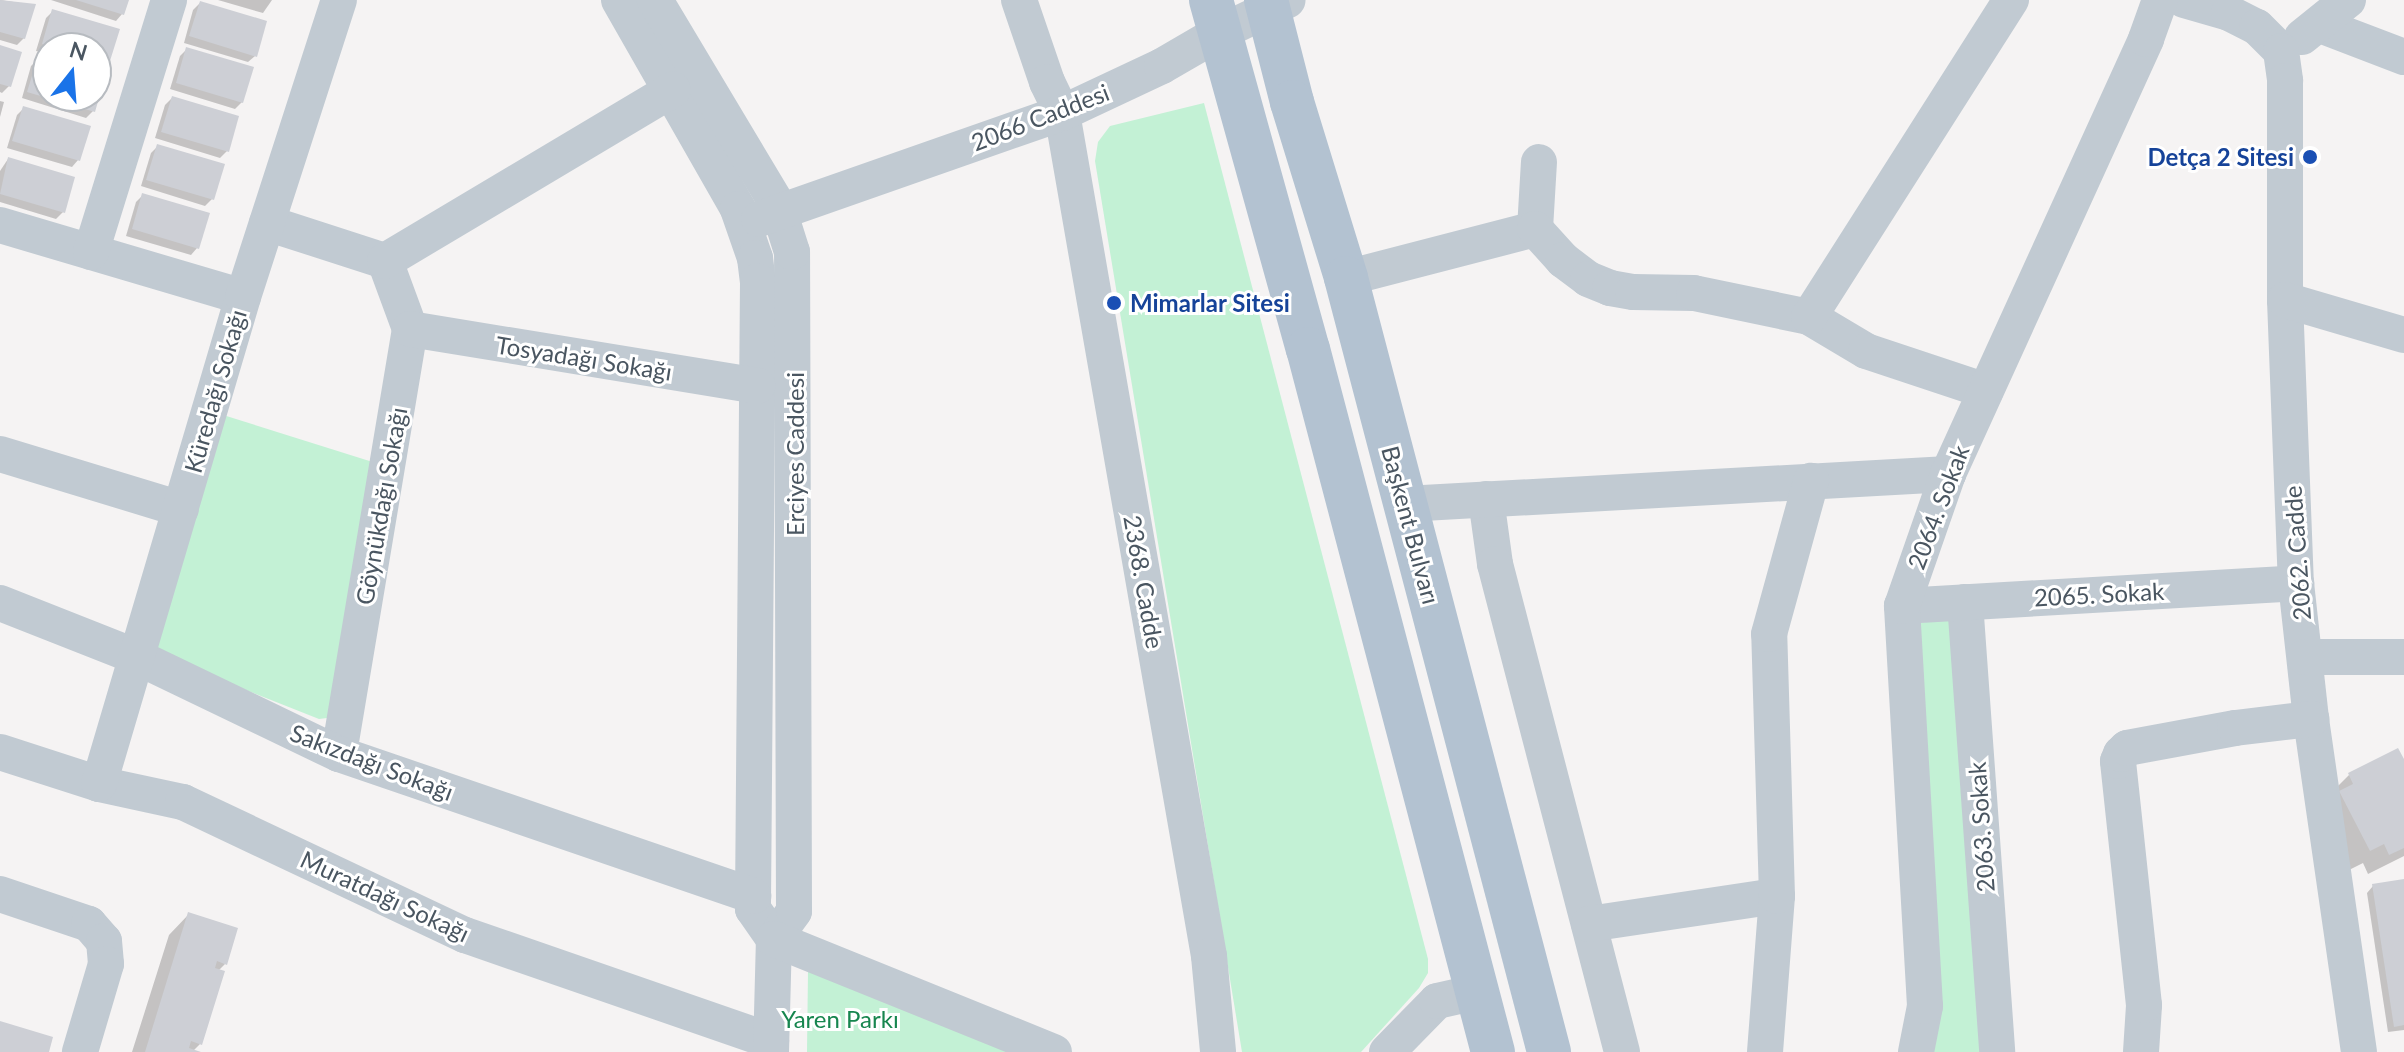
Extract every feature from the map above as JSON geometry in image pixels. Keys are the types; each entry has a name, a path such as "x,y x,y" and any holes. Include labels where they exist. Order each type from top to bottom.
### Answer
{"main road":[{"name":"Başkent Bulvarı","path":"1274,2 1292,102 1346,278 1549,1052"},
{"path":"1215,16 1308,349 1493,1052"}],"street":[{"path":"91,252 169,0"},
{"name":"Küredağı Sokağı","path":"99,784 243,297 339,0"},
{"name":"Erciyes Caddesi","path":"619,0 673,89 745,224 758,281 753,909 774,939"},
{"name":"Erciyes Caddesi","path":"655,0 781,211 792,252 795,284 794,911 774,939 771,1046"},
{"name":"2368. Cadde","path":"1019,0 1047,82 1062,113 1209,956 1218,1052"},
{"path":"1809,317 2011,0"},
{"name":"2064. Sokak","path":"1916,1052 1925,1006 1902,606 1948,474 2146,39 2160,0"},
{"path":"2184,0 2229,13 2257,27 2281,51 2320,25 2348,0"},
{"name":"2066 Caddesi","path":"745,224 1062,113 1162,66 1215,16 1274,2"},
{"path":"2320,25 2404,57"},
{"name":"2062. Cadde","path":"2281,51 2285,81 2285,300 2296,583 2311,719 2359,1052"},
{"path":"267,223 385,261 673,89"},
{"path":"1539,162 1535,229 1563,260 1588,279 1610,288 1633,292 1694,293 1809,317 1866,351 1986,391"},
{"path":"0,225 243,297"},
{"path":"1346,278 1535,229"},
{"name":"Göynükdağı Sokağı","path":"339,754 410,329 385,261"},
{"path":"2285,300 2404,335"},
{"name":"Tosyadağı Sokağı","path":"410,329 757,386"},
{"path":"0,454 181,509"},
{"path":"1405,504 1948,474"},
{"path":"1765,1052 1777,896 1769,634 1811,481"},
{"path":"1486,499 1495,564 1622,1052"},
{"name":"2065. Sokak","path":"1902,606 2296,583"},
{"name":"2063. Sokak","path":"1965,602 1997,1052"},
{"name":"Sakızdağı Sokağı","path":"0,603 137,657 339,754 753,896"},
{"path":"2305,657 2404,657"},
{"path":"2141,1052 2144,1005 2118,761 2121,754 2127,748 2311,719"},
{"name":"Muratdağı Sokağı","path":"0,752 99,784 183,802 465,935 771,1046"},
{"path":"0,894 89,924 104,941 106,964 80,1052"},
{"path":"1589,924 1777,896"},
{"path":"774,939 1054,1052"},
{"path":"1387,1052 1437,1001 1477,992"}],"green space":[{"path":"1204,103 1428,959 1428,973 1419,988 1361,1052 1242,1052 1095,161 1098,142 1110,126"},
{"path":"220,414 379,464 332,713 327,718 319,719 155,654"},
{"path":"1951,620 1983,1052 1932,1052 1914,623"},
{"name":"Yaren Parkı","path":"808,971 1011,1052 807,1052"}],"building":[{"path":"0,0 36,4 25,39 0,32"},
{"path":"76,0 129,0 124,15"},
{"path":"200,1 267,21 257,57 189,36"},
{"path":"52,9 120,29 112,54 112,32 45,32"},
{"path":"0,45 22,52 11,87 0,84"},
{"path":"186,47 254,67 243,103 176,83"},
{"path":"32,76 32,93 27,92"},
{"path":"172,96 239,116 229,152 161,132"},
{"path":"23,106 32,109 32,112 43,112 91,126 80,161 12,141"},
{"path":"157,144 225,164 214,200 146,180"},
{"path":"8,157 75,177 65,213 0,194"},
{"path":"142,193 210,213 199,249 132,229"},
{"path":"2398,748 2404,759 2404,848 2389,855 2384,844 2370,851 2339,791 2353,784 2348,773"},
{"path":"2404,879 2404,1025 2394,1027 2372,884"},
{"path":"188,912 238,928 227,965 217,961 215,968 225,971 202,1045 191,1041 189,1048 201,1052 145,1052"},
{"path":"0,1021 53,1037 49,1052 0,1052"}],"place":[{"name":"Detça 2 Sitesi","path":"2310,157"},
{"name":"Mimarlar Sitesi","path":"1114,303"}]}
